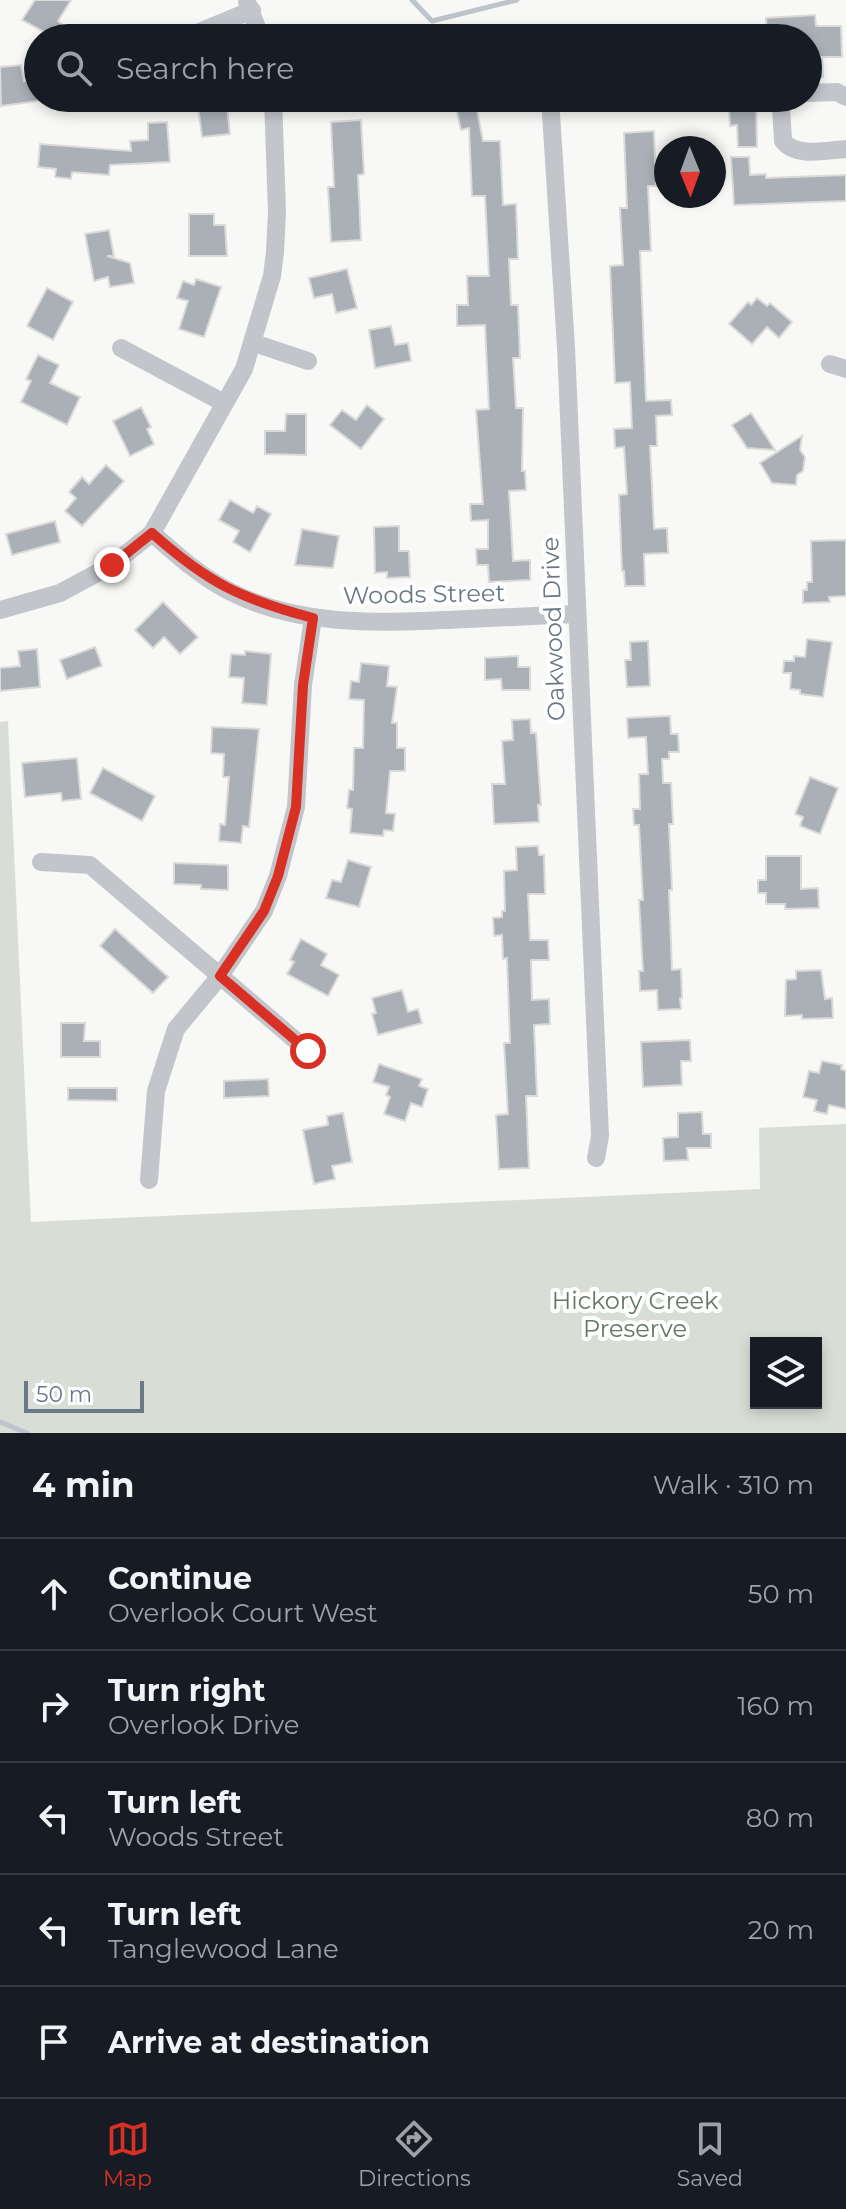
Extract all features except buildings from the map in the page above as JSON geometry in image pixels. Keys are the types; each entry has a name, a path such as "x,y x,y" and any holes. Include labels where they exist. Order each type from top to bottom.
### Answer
{"street":[{"path":"212,24 249,5 256,24"},
{"path":"822,93 837,92 846,97"},
{"path":"0,610 60,593 112,565 152,533 244,369 272,276 277,232 273,112"},
{"name":"Oakwood Drive","path":"551,112 566,347 600,1136 596,1158"},
{"path":"781,112 786,146 797,151 846,149"},
{"path":"254,343 308,361"},
{"path":"121,348 224,403"},
{"name":"Woods Street","path":"152,533 187,565 231,592 273,608 313,618 376,623 576,614"},
{"path":"149,1180 156,1091 176,1029 220,976 264,911 278,876 296,807 303,685 313,618"},
{"path":"41,862 90,865 308,1051"}],"green space":[{"name":"Hickory Creek Preserve","path":"8,721 31,1222 760,1189 759,1128 846,1124 846,1433 0,1433 0,722"}],"waterway":[{"path":"412,0 432,21 517,0"},
{"path":"0,1422 27,1433"}],"route":[{"path":"112,565 152,533 187,565 231,592 273,608 313,618 303,685 296,807 278,876 264,911 220,976 308,1051"}]}
